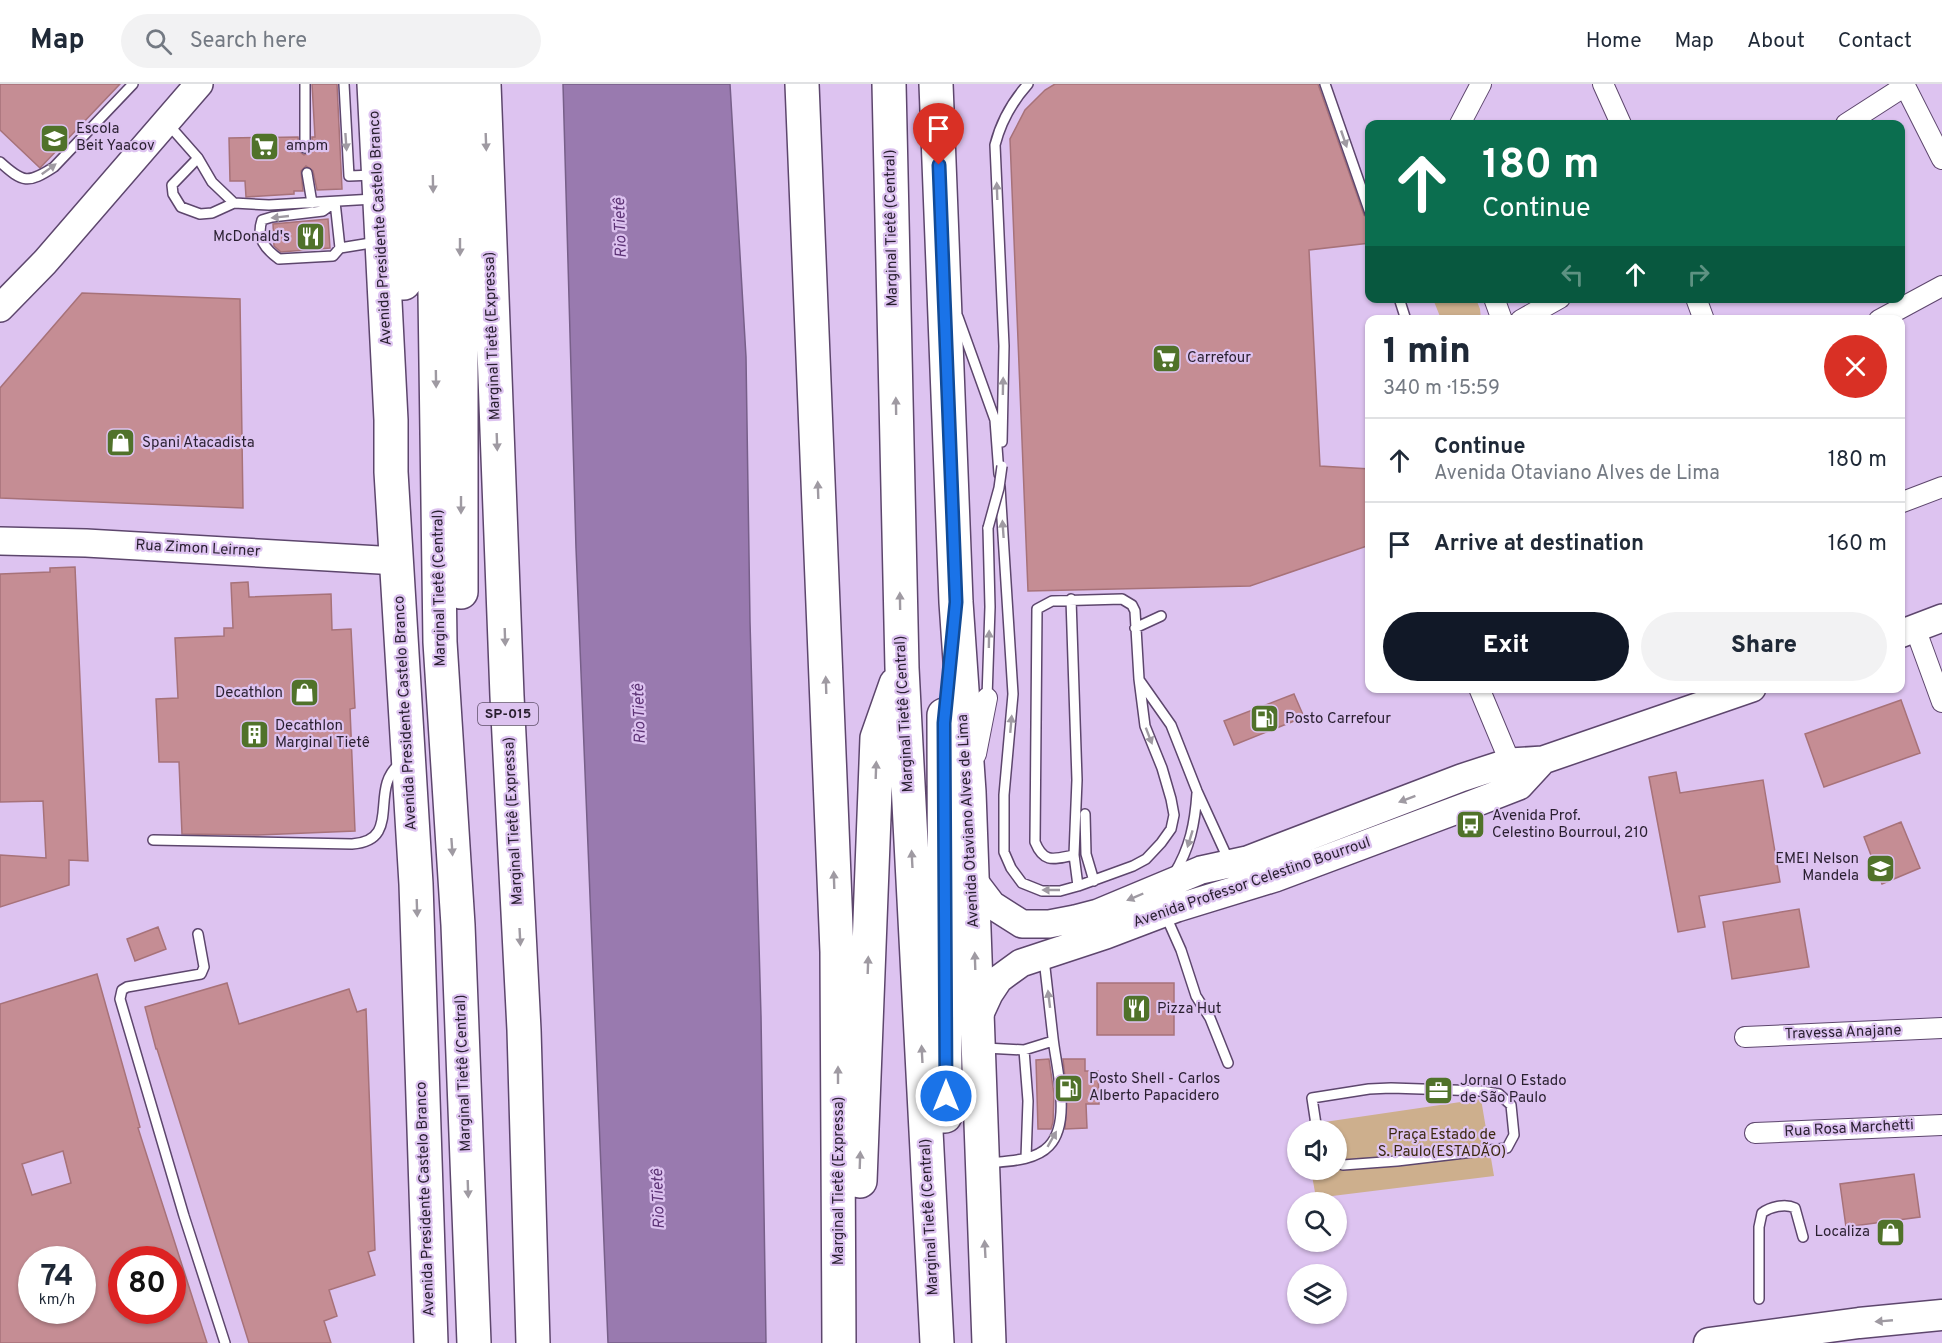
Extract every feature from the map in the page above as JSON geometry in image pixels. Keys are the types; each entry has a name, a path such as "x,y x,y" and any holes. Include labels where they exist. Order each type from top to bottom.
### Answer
{"highway":[{"name":"Avenida Presidente Castelo Branco","path":"374,84 362,182 381,242 391,420 391,472 416,884 424,1335"},
{"path":"391,472 404,432 406,84"},
{"name":"Marginal Tietê (Central)","path":"432,84 440,630 458,925 474,1343"},
{"path":"449,796 457,776 461,755 463,722 461,84"},
{"name":"Marginal Tietê (Expressa)","path":"484,84 506,672 524,1030 533,1343"},
{"name":"Marginal Tietê (Expressa)","path":"802,84 837,952 839,1343"},
{"name":"Marginal Tietê (Central)","path":"889,84 902,668 936,1328"},
{"name":"Avenida Otaviano Alves de Lima","path":"936,84 956,602 973,880 981,1164 989,1343"},
{"path":"936,1328 943,1209 946,1096 944,723 956,602"},
{"path":"847,1343 854,1326 877,738 902,668"}],"main road":[{"path":"0,308 45,262 200,84"},
{"name":"Rua Zimon Leirner","path":"0,541 86,543 396,561"},
{"path":"1908,631 1942,618"},
{"name":"Avenida Professor Celestino Bourroul","path":"1022,924 1049,924 1075,920 1180,890 1234,891 1275,878 1543,760 1737,693"},
{"name":"Avenida Professor Celestino Bourroul","path":"977,1033 989,994 1006,972 1230,864 1246,860 1461,778 1514,774"},
{"path":"1230,864 1275,878"},
{"path":"1180,890 1221,879 1234,891"},
{"path":"973,880 992,905 1022,924 1015,936 1012,946 1013,953 1032,960"},
{"path":"988,1307 1004,1343"},
{"path":"1709,1343 1859,1323 1942,1315"}],"street":[{"path":"1462,120 1481,84"},
{"path":"1604,84 1619,120"},
{"path":"1852,120 1905,85 1935,131 1942,159"},
{"path":"1888,315 1942,286"},
{"path":"1530,315 1551,303"},
{"path":"1905,501 1942,487"},
{"path":"1908,631 1942,702"},
{"path":"1481,693 1514,774"},
{"path":"969,792 987,698"},
{"name":"Travessa Anajane","path":"1745,1037 1942,1028"},
{"name":"Rua Rosa Marchetti","path":"1755,1133 1942,1125"}],"lane":[{"path":"0,162 14,175 24,180 33,180 41,176 54,167 133,84"},
{"path":"305,84 305,148"},
{"path":"344,84 362,182 323,211 262,220 260,226 263,243 266,250 279,259 333,256 340,248 381,242"},
{"path":"987,698 990,607 988,528 999,488 1002,466 1004,346 995,146 1000,124 1013,102 1028,84"},
{"path":"1325,84 1365,199"},
{"path":"166,122 198,158 212,182 234,203"},
{"path":"198,158 172,185 173,194 181,207 200,214 212,213 234,203 269,205 335,202"},
{"path":"310,177 312,202"},
{"path":"335,202 340,248"},
{"path":"943,277 995,420 1013,694 1004,795 1004,852 1011,868 1022,883 1042,891 1060,891 1094,881 1146,859 1171,829 1174,815 1171,799 1162,768 1145,726 1134,611 1132,605 1122,599 1052,601 1037,609 1035,842 1045,858 1053,859 1074,855"},
{"path":"1071,599 1077,780 1074,855 1077,886"},
{"path":"1135,628 1161,616"},
{"path":"1139,679 1161,707 1171,725 1197,791 1230,864"},
{"path":"153,840 352,844 370,841 377,835 383,821 385,784 390,773 408,759"},
{"path":"1197,791 1192,834 1181,863 1181,950 1196,996 1210,1018 1228,1063"},
{"path":"1085,814 1086,854 1094,881"},
{"path":"198,934 204,968 201,974 127,987 122,990 120,999 184,1216 225,1343"},
{"path":"981,1164 1039,1155 1050,1145 1060,1122 1061,1090 1053,1041 1032,960"},
{"path":"977,1033 996,1050 1024,1050 1053,1041"},
{"path":"1024,1050 1028,1101 1026,1158"},
{"path":"1315,1120 1312,1098 1390,1088 1482,1091 1499,1094 1511,1105 1514,1135 1507,1148 1347,1165"},
{"path":"1759,1299 1759,1227 1762,1213 1785,1205 1795,1208 1803,1237"}],"green space":[{"path":"1435,303 1478,303 1481,315 1439,315"},
{"name":"Praça Estado de S. Paulo(ESTADÃO)","path":"1481,1099 1494,1176 1347,1194 1347,1192 1315,1192 1313,1180 1347,1180 1347,1120 1338,1120"}],"water":[{"name":"Rio Tietê","path":"563,84 730,84 746,357 766,1343 608,1343 576,548"}],"building":[{"path":"0,84 120,84 40,168 0,130"},
{"path":"312,84 337,84 342,189 317,190 313,171 306,166 301,171 303,191 294,191 294,194 246,197 245,181 230,181 229,138 298,137 300,152 304,155 309,153 312,149 312,137 315,137"},
{"name":"Carrefour","path":"1055,84 1318,84 1365,216 1365,244 1309,250 1320,466 1365,469 1365,547 1250,586 1028,591 1010,139 1025,110 1045,90"},
{"path":"328,219 330,248 281,252 274,246 273,224"},
{"name":"Spani Atacadista","path":"82,293 240,299 243,508 0,498 0,388"},
{"path":"75,567 88,861 69,860 69,885 0,907 0,855 46,858 43,801 0,802 0,574 50,572 50,568"},
{"name":"Decathlon Marginal Tietê","path":"248,582 249,597 331,594 332,630 351,629 355,708 350,709 355,831 258,835 182,834 179,762 159,762 156,699 178,698 175,638 224,636 224,628 233,628 231,583"},
{"name":"Posto Carrefour","path":"1294,694 1304,717 1234,745 1224,721"},
{"path":"1901,700 1920,753 1824,787 1805,734"},
{"path":"1676,772 1680,793 1763,780 1780,882 1699,896 1705,927 1678,932 1649,777"},
{"path":"1901,822 1920,868 1882,884 1864,837"},
{"path":"1799,909 1809,967 1732,979 1723,922"},
{"path":"158,927 166,949 135,961 127,939"},
{"path":"97,974 140,1127 138,1128 176,1246 108,1246 108,1324 186,1324 186,1278 207,1343 0,1343 0,1004","holes":["63,1151 71,1183 32,1195 22,1164"]},
{"path":"227,983 239,1024 349,989 357,1012 366,1009 375,1250 368,1252 375,1275 329,1290 337,1316 324,1321 331,1343 249,1343 156,1049 145,1007"},
{"name":"Pizza Hut","path":"1097,983 1174,983 1174,1035 1097,1035"},
{"path":"1049,1059 1054,1094 1053,1122 1051,1129 1038,1129 1036,1060"},
{"path":"1063,1059 1085,1059 1085,1071 1098,1071 1099,1104 1086,1104 1087,1128 1065,1129 1067,1094"},
{"path":"1914,1174 1920,1217 1846,1227 1840,1184"}],"place":[{"name":"Escola Beit Yaacov","path":"55,138"},
{"name":"ampm","path":"265,146"},
{"name":"McDonald's","path":"311,237"},
{"name":"Carrefour","path":"1166,358"},
{"name":"Spani Atacadista","path":"121,443"},
{"name":"Decathlon","path":"304,693"},
{"name":"Posto Carrefour","path":"1264,719"},
{"name":"Decathlon Marginal Tietê","path":"254,735"},
{"name":"Avenida Prof. Celestino Bourroul, 210","path":"1471,825"},
{"name":"EMEI Nelson Mandela","path":"1880,868"},
{"name":"Pizza Hut","path":"1136,1009"},
{"name":"Posto Shell - Carlos Alberto Papacidero","path":"1068,1088"},
{"name":"Jornal O Estado de São Paulo","path":"1439,1090"},
{"name":"Localiza","path":"1891,1232"}],"route":[{"path":"939,165 956,602 944,723 946,1096"}]}
